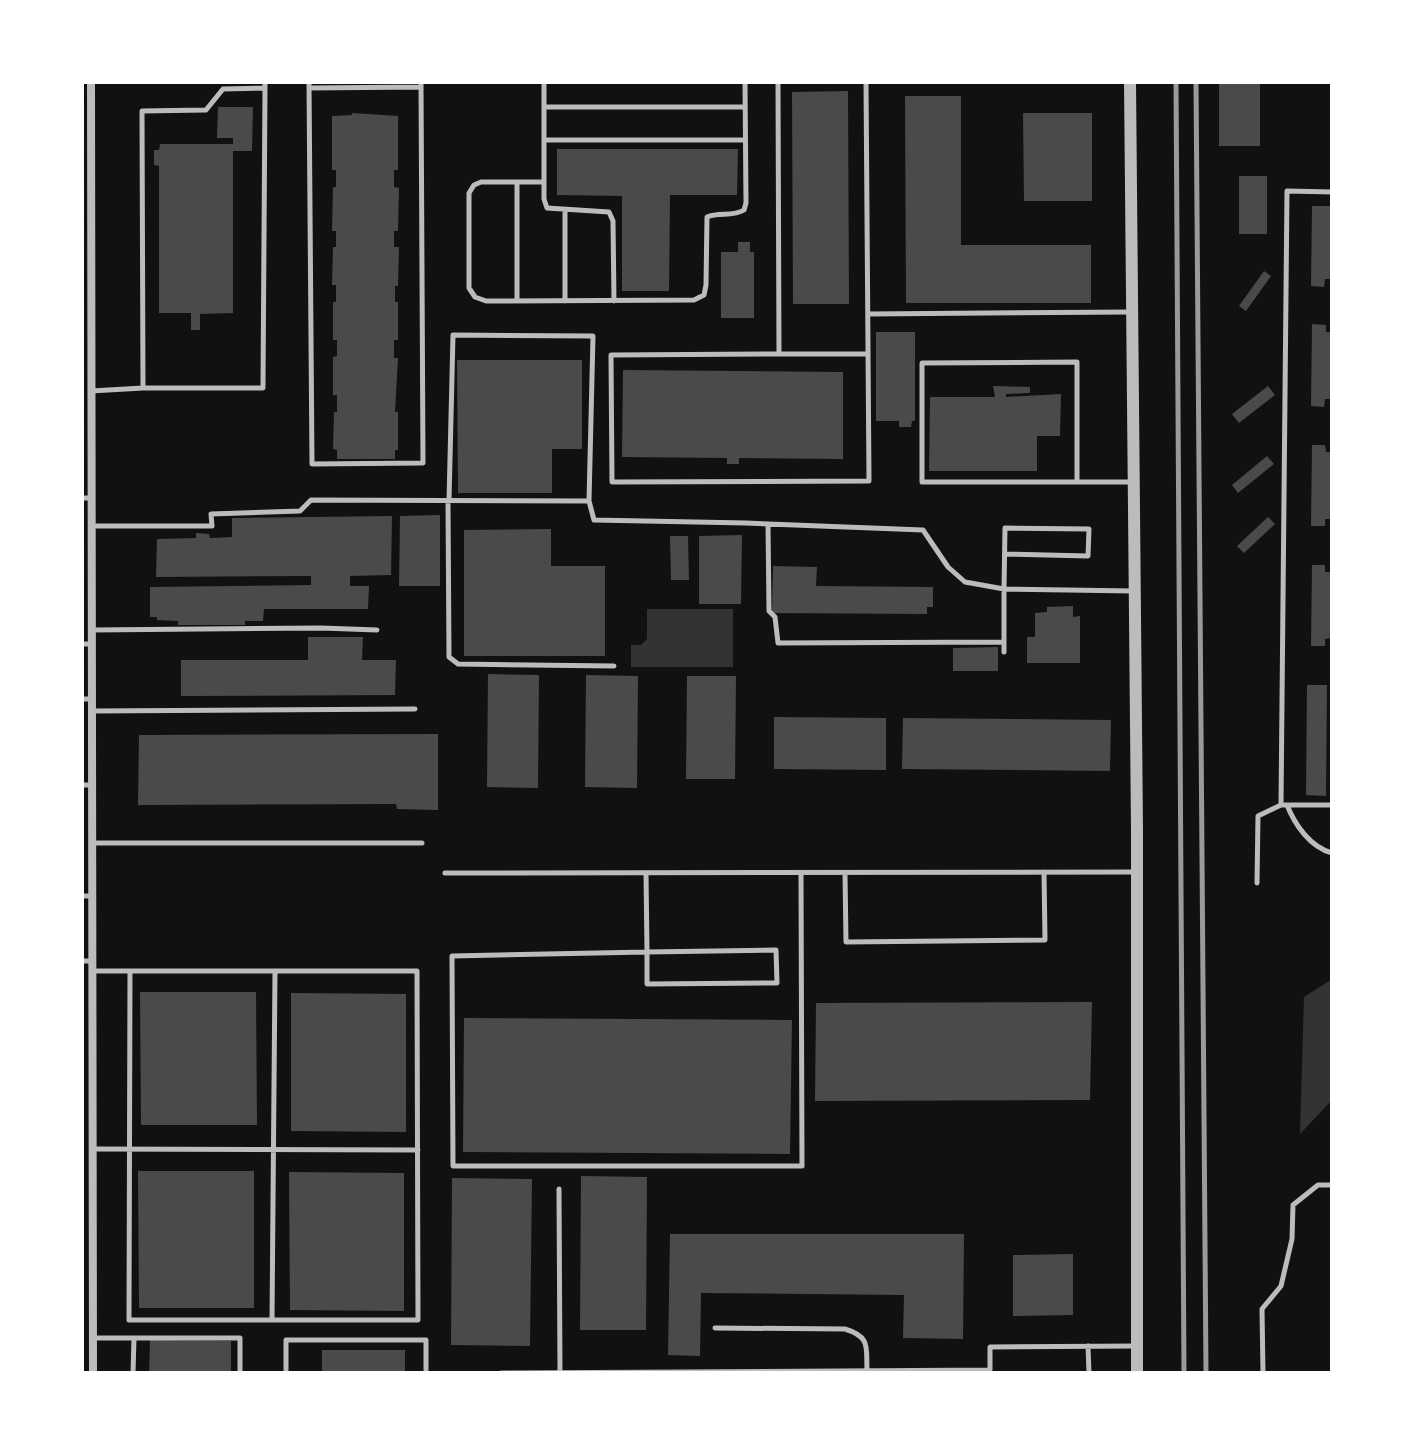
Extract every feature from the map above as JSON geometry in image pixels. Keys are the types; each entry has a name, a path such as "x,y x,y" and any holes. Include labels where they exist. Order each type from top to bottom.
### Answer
{"street":[{"path":"91,82 91,391 87,498 92,526 87,556 92,630 87,644 87,699 92,711 87,785 92,843 87,896 87,961 92,971 93,1373"},
{"path":"1130,82 1137,872 1137,1373"}],"lane":[{"path":"544,82 544,199 547,208 609,212 613,221 614,301"},
{"path":"544,182 481,182 474,185 469,193 469,288 475,297 486,301 694,300 704,295 706,285 707,217 737,214 744,210 745,82"},
{"path":"778,82 779,354"},
{"path":"866,82 869,481 612,482 611,355 868,354"},
{"path":"91,391 263,388 265,85 223,89 206,110 142,111 143,388"},
{"path":"309,85 421,85 423,463 312,464 309,85"},
{"path":"544,107 745,107"},
{"path":"544,140 745,140"},
{"path":"517,182 517,301"},
{"path":"1332,192 1287,191 1284,805 1316,847 1332,853"},
{"path":"565,210 565,301"},
{"path":"868,314 1132,312"},
{"path":"614,666 458,664 449,657 453,335 593,336 589,501 594,520 923,530 948,567 965,582 1004,589 1135,591"},
{"path":"1077,482 1077,362 922,363 922,482 1077,482 1134,482"},
{"path":"92,526 212,526 211,514 300,511 311,500 589,501"},
{"path":"768,524 769,611 775,617 778,643 1003,642"},
{"path":"1004,652 1005,528 1089,529 1088,556 1005,554"},
{"path":"92,630 377,630"},
{"path":"92,711 415,709"},
{"path":"1257,883 1258,816 1284,805 1332,805"},
{"path":"92,843 422,843"},
{"path":"845,873 846,942 1045,940 1044,872"},
{"path":"445,873 1137,872"},
{"path":"646,873 647,952 647,984 777,983 776,950 647,952 452,956 453,1166 802,1166 801,873"},
{"path":"92,971 130,971 417,971 418,1320 129,1320 130,971"},
{"path":"272,1320 275,971"},
{"path":"82,1093 93,1093"},
{"path":"93,1149 418,1150"},
{"path":"1263,1373 1262,1309 1281,1286 1292,1239 1293,1205 1318,1185 1332,1185"},
{"path":"559,1189 560,1373"},
{"path":"82,1228 93,1228"},
{"path":"715,1328 845,1329 860,1333 865,1340 867,1370"},
{"path":"93,1338 240,1338 240,1373"},
{"path":"133,1373 134,1338"},
{"path":"286,1373 286,1340 426,1340 426,1373"},
{"path":"1088,1346 1089,1373"},
{"path":"501,1373 990,1370 990,1347 1137,1346"}],"shaded area":[{"path":"647,609 733,609 733,667 631,667 631,645 641,645 647,639"},
{"path":"1332,979 1332,1100 1300,1134 1304,997"}],"building":[{"path":"1219,82 1260,82 1260,146 1219,146"},
{"path":"848,91 849,304 793,304 792,92"},
{"path":"905,96 961,96 961,245 1091,245 1091,303 906,303"},
{"path":"218,107 253,107 252,151 233,151 233,313 200,314 200,330 191,330 191,313 159,313 159,166 154,165 154,150 159,150 160,144 233,144 233,138 217,138"},
{"path":"352,113 398,116 398,170 394,170 394,187 399,188 398,231 394,231 394,247 399,247 398,286 395,286 395,302 398,302 398,340 394,340 394,358 398,358 395,412 398,412 398,450 395,450 395,459 337,459 337,450 333,449 337,395 333,395 333,357 337,356 337,340 333,340 336,285 332,285 333,247 336,247 336,231 332,231 336,170 332,170 332,116"},
{"path":"1023,113 1092,113 1092,201 1024,201"},
{"path":"557,149 738,149 737,195 670,195 669,291 622,291 622,196 557,195"},
{"path":"1239,176 1267,176 1267,234 1239,234"},
{"path":"1312,206 1332,206 1332,279 1325,279 1324,287 1311,286"},
{"path":"738,242 750,242 750,252 754,252 754,318 721,318 721,252 738,252"},
{"path":"1264,271 1271,276 1246,311 1239,306"},
{"path":"1312,324 1326,325 1326,332 1332,332 1332,399 1325,399 1324,407 1311,406"},
{"path":"876,332 915,332 915,421 912,421 911,427 899,427 899,421 876,421"},
{"path":"457,360 582,360 582,449 552,449 552,493 458,493"},
{"path":"623,370 843,372 843,459 739,458 739,464 727,464 727,458 622,457"},
{"path":"993,386 1030,387 1030,393 1006,394 1006,397 1061,394 1060,436 1037,436 1037,471 929,471 930,397 995,397"},
{"path":"1268,386 1275,395 1239,423 1232,414"},
{"path":"1312,445 1325,445 1326,452 1332,452 1332,519 1325,519 1325,526 1311,526"},
{"path":"1267,456 1274,464 1238,493 1232,485"},
{"path":"440,515 440,586 399,586 400,516"},
{"path":"392,516 391,575 350,576 350,586 369,586 368,609 264,609 263,621 245,621 245,625 178,625 178,621 150,617 150,587 311,585 311,576 156,577 157,539 196,538 196,533 209,534 210,538 232,537 232,518"},
{"path":"1268,517 1275,524 1244,553 1237,546"},
{"path":"551,529 551,566 605,566 605,656 464,656 464,530"},
{"path":"742,535 741,604 699,604 699,536"},
{"path":"670,536 688,536 689,580 671,580"},
{"path":"1312,565 1325,565 1325,572 1332,572 1332,638 1325,639 1325,646 1311,646"},
{"path":"773,566 817,567 816,586 933,587 933,607 927,607 927,614 772,613"},
{"path":"1073,606 1073,617 1080,616 1080,663 1027,663 1027,637 1035,637 1035,613 1047,612 1047,607"},
{"path":"308,637 363,637 362,660 396,660 395,695 181,696 181,660 308,660"},
{"path":"998,647 998,671 953,671 953,648"},
{"path":"488,674 539,675 538,788 487,787"},
{"path":"586,675 638,676 637,788 585,787"},
{"path":"687,676 736,676 735,779 686,779"},
{"path":"1307,685 1327,685 1326,796 1306,795"},
{"path":"774,717 886,718 886,770 774,769"},
{"path":"903,718 1111,720 1110,771 902,769"},
{"path":"438,734 438,810 397,809 396,804 138,805 139,735"},
{"path":"140,992 256,992 257,1125 141,1125"},
{"path":"291,993 406,994 406,1132 291,1131"},
{"path":"1092,1002 1090,1100 815,1101 816,1003"},
{"path":"464,1018 792,1020 790,1154 463,1152"},
{"path":"138,1171 254,1171 254,1308 139,1308"},
{"path":"289,1172 404,1173 404,1311 290,1310"},
{"path":"581,1176 647,1177 646,1330 580,1330"},
{"path":"452,1178 532,1179 530,1346 451,1345"},
{"path":"670,1234 964,1234 963,1339 903,1338 904,1295 701,1293 700,1356 668,1355"},
{"path":"1073,1254 1073,1315 1013,1316 1013,1255"},
{"path":"150,1340 231,1341 231,1373 149,1373"},
{"path":"322,1350 405,1350 405,1373 322,1373"}],"railway":[{"path":"1176,82 1184,1373"},
{"path":"1196,82 1206,1373"}]}
